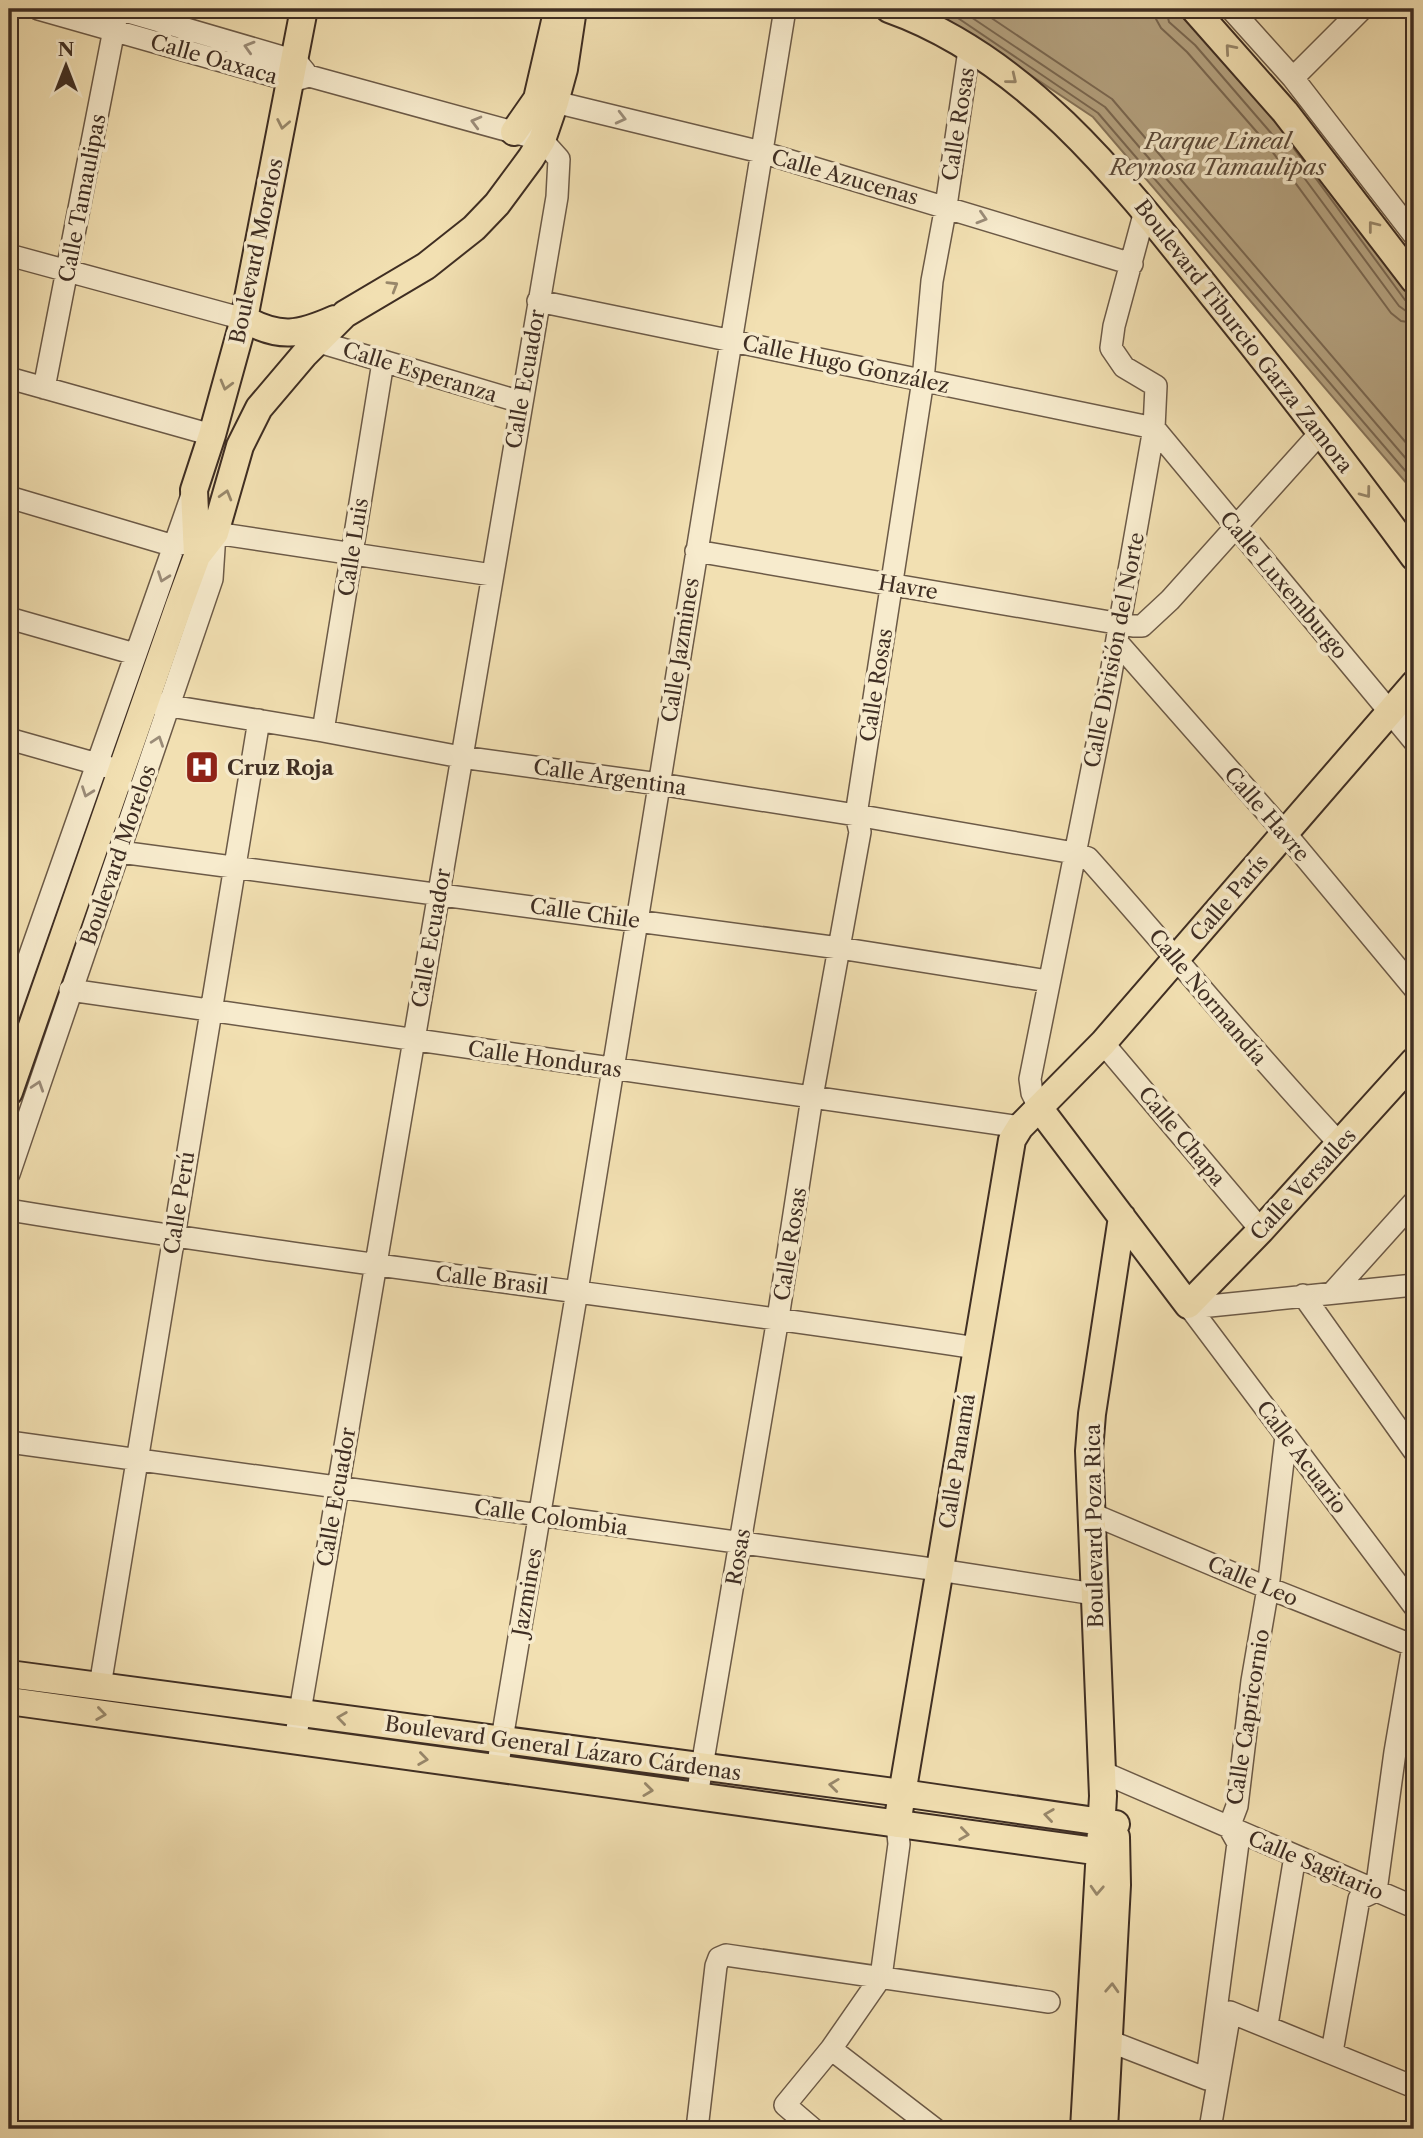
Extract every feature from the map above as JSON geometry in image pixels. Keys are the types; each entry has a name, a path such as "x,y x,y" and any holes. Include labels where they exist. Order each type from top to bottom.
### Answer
{"main road":[{"name":"Boulevard Morelos","path":"196,543 194,490 244,319 299,72 304,9"},
{"path":"514,132 537,99 558,9"},
{"name":"Boulevard Morelos","path":"9,1092 109,767 158,704 196,543 249,424 258,408 282,379 345,314 426,266 474,228 515,181 542,140 555,102 564,69 573,9"},
{"name":"Boulevard Tiburcio Garza Zamora","path":"890,9 925,24 1006,74 1046,107 1146,211 1321,432 1414,557"},
{"path":"1194,9 1285,113 1414,280"},
{"path":"244,319 268,331 289,334 313,329 345,314"},
{"name":"Calle París","path":"1030,1118 1177,958 1414,684"},
{"name":"Calle Versalles","path":"1189,1307 1414,1062"},
{"name":"Calle Acuario","path":"1030,1118 1122,1217 1189,1307"},
{"name":"Calle Panamá","path":"897,1824 1008,1156 1012,1140 1030,1118"},
{"name":"Boulevard Poza Rica","path":"1104,2129 1109,2041 1108,1823 1102,1784 1089,1451 1092,1414 1122,1217"},
{"name":"Boulevard General Lázaro Cárdenas","path":"9,1674 1108,1823"},
{"path":"20,1702 38,1690 82,1691 96,1686"},
{"name":"Boulevard General Lázaro Cárdenas","path":"20,1702 1108,1853"},
{"name":"Boulevard Poza Rica","path":"1084,2129 1108,1853"}],"street":[{"name":"Calle Oaxaca","path":"38,9 114,31 299,72 542,140"},
{"name":"Calle Oaxaca","path":"118,9 299,72"},
{"name":"Calle Tamaulipas","path":"44,388 118,9"},
{"name":"Calle Jazmines","path":"578,1291 785,9"},
{"path":"1231,9 1293,78 1414,235"},
{"path":"1293,78 1362,9"},
{"name":"Calle Rosas","path":"778,1318 813,1097 860,832 856,814 923,380 932,281 969,50"},
{"name":"Calle Azucenas","path":"555,102 761,152 1132,264"},
{"name":"Calle Ecuador","path":"295,1741 557,197 559,159 542,140"},
{"name":"Calle División del Norte","path":"1030,1118 1030,1079 1119,632 1154,428 1156,386 1124,367 1111,348 1114,326 1146,211"},
{"path":"9,256 244,319"},
{"name":"Calle Hugo González","path":"538,301 1154,428"},
{"name":"Calle Esperanza","path":"319,342 521,402"},
{"name":"Calle Luis","path":"323,731 383,362"},
{"path":"9,378 212,435"},
{"name":"Calle Luxemburgo","path":"1154,428 1414,741"},
{"name":"Havre","path":"696,551 891,584 1119,632 1142,626 1154,617 1321,432"},
{"path":"9,497 196,543 352,553 492,575"},
{"name":"Boulevard Morelos","path":"9,1014 15,979 109,767 135,654 196,543"},
{"path":"9,618 135,654"},
{"name":"Calle Havre","path":"1119,632 1414,988"},
{"name":"Boulevard Morelos","path":"9,1174 70,990 120,852 158,704"},
{"name":"Calle Argentina","path":"158,704 461,757 856,814 1074,853"},
{"name":"Calle Perú","path":"96,1686 137,1460 259,720"},
{"path":"9,739 109,767"},
{"name":"Calle Chile","path":"120,852 839,948 1048,981"},
{"name":"Calle Normandía","path":"1074,853 1088,858 1177,958 1272,1072 1340,1144"},
{"name":"Calle Honduras","path":"70,990 813,1097 1030,1118"},
{"name":"Calle Chapa","path":"1102,1042 1261,1230"},
{"path":"1333,1292 1414,1202"},
{"name":"Calle Brasil","path":"9,1210 174,1236 778,1318 976,1348"},
{"path":"1189,1307 1414,1285"},
{"name":"Jazmines","path":"497,1769 578,1291"},
{"path":"1303,1295 1414,1451"},
{"name":"Calle Acuario","path":"1189,1307 1414,1606"},
{"name":"Rosas","path":"697,1796 778,1318"},
{"name":"Calle Capricornio","path":"1109,2041 1207,2079 1238,1843 1229,1827 1237,1806 1252,1681 1268,1588 1286,1436"},
{"name":"Calle Colombia","path":"9,1442 939,1570 1094,1594"},
{"name":"Calle Leo","path":"1092,1514 1414,1646"},
{"path":"1332,2052 1359,1899 1376,1891 1414,1646"},
{"name":"Calle Sagitario","path":"1102,1784 1229,1827 1414,1907"},
{"path":"813,2129 785,2105 831,2049 881,1977 899,1844 897,1824"},
{"path":"1267,2025 1295,1856"},
{"path":"698,2129 716,1966 719,1958 726,1955 1049,2003"},
{"path":"1210,2129 1230,2012 1414,2087"},
{"path":"831,2049 935,2129"}],"water":[{"name":"Parque Lineal Reynosa Tamaulipas","path":"919,9 1178,9 1206,33 1283,123 1414,300 1414,492 1093,117 945,18"}],"place":[{"name":"Cruz Roja","path":"202,767"}]}
